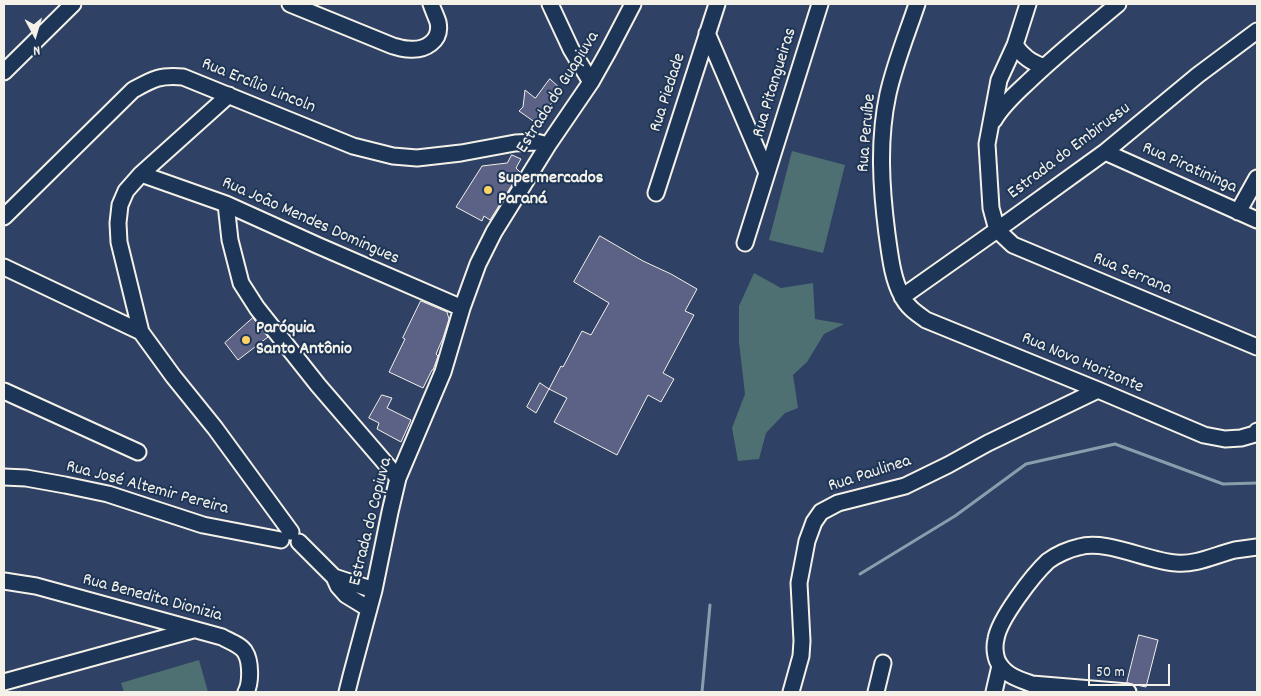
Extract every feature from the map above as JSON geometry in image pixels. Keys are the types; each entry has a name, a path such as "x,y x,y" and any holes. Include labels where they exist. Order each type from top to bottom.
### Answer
{"street":[{"path":"4,72 73,4"},
{"path":"290,4 393,46 409,50 422,49 432,44 437,34 438,24 431,4"},
{"path":"550,4 571,49 591,82"},
{"name":"Estrada do Guapiuva","path":"462,308 478,264 494,232 548,144 591,82 610,50 633,4"},
{"name":"Rua Piedade","path":"656,193 716,4"},
{"name":"Rua Pitangueiras","path":"745,243 820,4"},
{"name":"Rua Peruíbe","path":"902,297 894,275 884,213 881,150 883,124 890,87 917,4"},
{"path":"997,230 991,208 987,144 999,80 1015,45 1028,4"},
{"path":"991,126 998,114 1044,66 1118,4"},
{"name":"Estrada do Embirussu","path":"902,297 1105,152 1198,75 1257,31"},
{"name":"Rua Pitangueiras","path":"707,33 767,173"},
{"path":"1015,45 1027,59 1044,66"},
{"name":"Rua Ercílio Lincoln","path":"4,218 133,90 156,78 170,76 183,77 353,146 393,156 417,158 461,153 515,143 536,142 548,144"},
{"path":"999,80 1017,93"},
{"path":"229,95 141,174 126,190 120,205 118,223 119,242 141,332 173,376 215,428 290,538 334,577 374,590"},
{"name":"Rua Piratininga","path":"1105,152 1257,220"},
{"name":"Rua João Mendes Domingues","path":"141,174 226,204 462,308"},
{"path":"1238,212 1257,178"},
{"path":"226,204 230,240 240,283 257,308 318,386 398,478"},
{"name":"Rua Serrana","path":"997,230 1013,245 1257,347"},
{"path":"4,267 141,332"},
{"name":"Rua Novo Horizonte","path":"902,297 911,310 926,320 1204,435 1225,439 1241,438 1255,434 1257,431"},
{"name":"Estrada do Copiuva","path":"347,692 374,590 398,478 443,372 462,308"},
{"path":"4,390 138,452"},
{"name":"Rua Paulinea","path":"791,692 801,656 800,583 807,541 814,522 822,512 838,503 904,486 1098,390"},
{"name":"Rua José Altemir Pereira","path":"4,476 65,484 108,494 204,525 290,538"},
{"path":"1128,692 1032,684 1008,673 1000,666 997,659 996,640 999,628 1031,580 1050,560 1066,551 1081,546 1094,545 1114,548 1155,560 1177,563 1195,562 1236,550 1257,547"},
{"path":"334,577 346,596 369,608"},
{"name":"Rua Benedita Dionizia","path":"4,581 36,586 222,637 241,647 246,653 250,678 246,692"},
{"path":"4,682 194,630"},
{"path":"876,692 883,663"},
{"path":"994,692 1000,666"}],"green space":[{"path":"792,151 845,165 823,253 769,240"},
{"path":"754,273 781,288 813,283 815,319 844,324 824,334 807,362 793,375 798,408 785,413 766,433 759,459 738,461 732,428 745,394 739,342 739,306"},
{"path":"199,660 208,692 124,692 121,683"}],"building":[{"path":"550,79 562,90 536,123 519,111 523,107 525,90 535,98"},
{"name":"Supermercados Paraná","path":"512,155 521,159 516,168 520,172 490,220 484,216 482,221 456,207 482,166 507,163"},
{"path":"600,236 697,289 685,311 694,315 663,373 674,379 661,402 648,395 617,455 554,422 567,398 549,389 582,331 591,335 609,303 574,282"},
{"path":"421,301 447,312 449,319 436,354 438,356 433,370 423,388 389,372"},
{"name":"Paróquia Santo Antônio","path":"253,318 268,337 238,360 225,343"},
{"path":"540,383 549,389 536,413 527,407"},
{"path":"382,395 392,398 387,408 411,420 401,442 377,429 379,423 369,418"},
{"path":"1139,635 1158,640 1146,687 1127,683"}],"waterway":[{"path":"860,574 955,516 1026,464 1115,444 1223,484 1257,483"},
{"path":"702,692 710,605"}],"place":[{"name":"Supermercados Paraná","path":"488,190"},
{"name":"Paróquia Santo Antônio","path":"246,340"}]}
